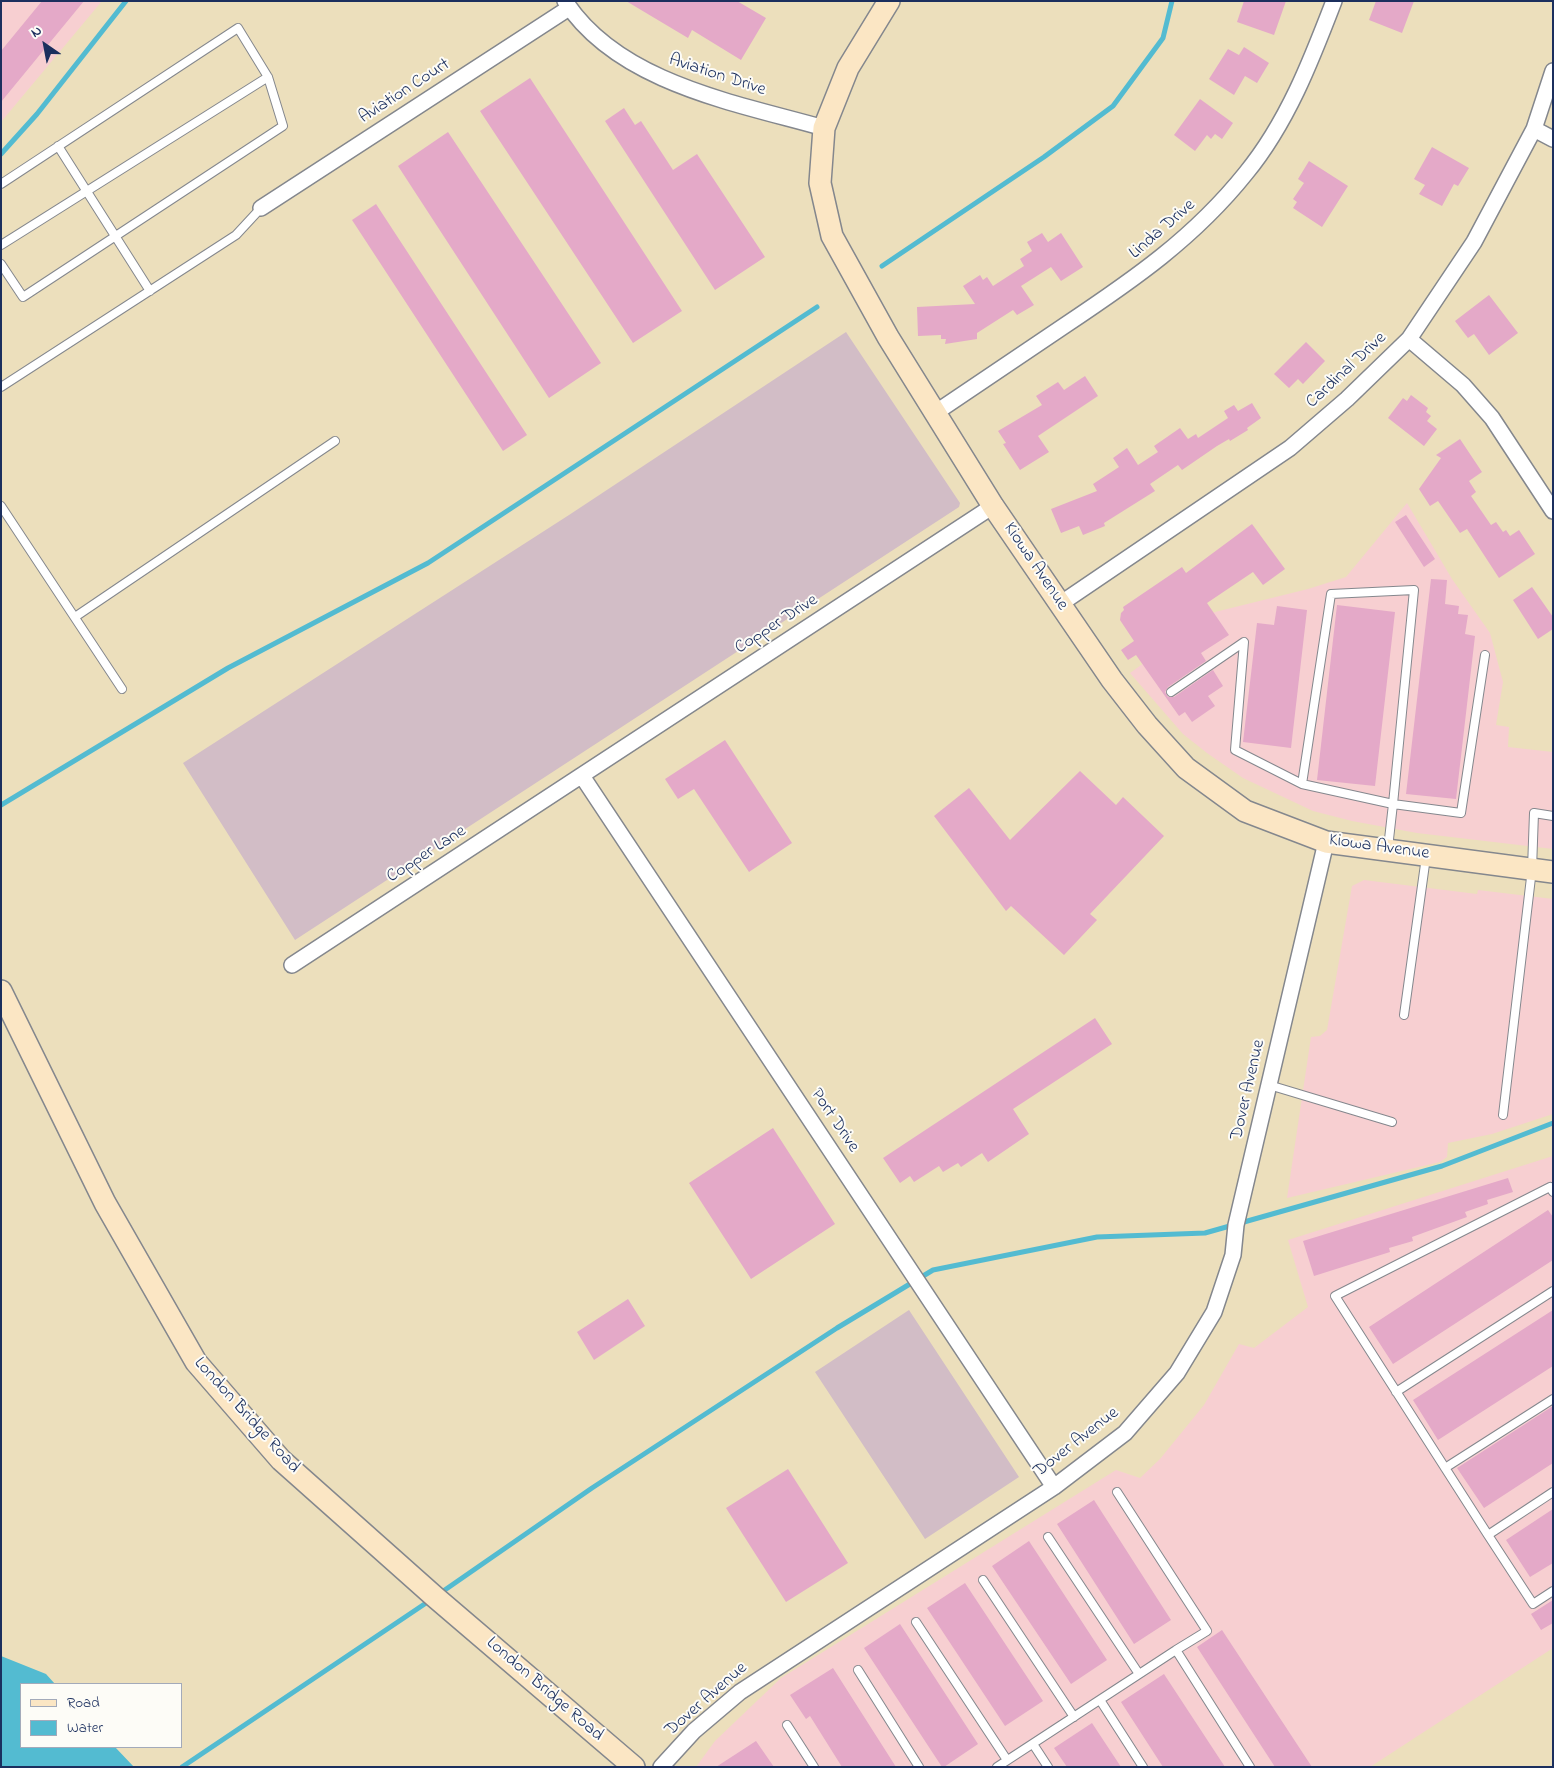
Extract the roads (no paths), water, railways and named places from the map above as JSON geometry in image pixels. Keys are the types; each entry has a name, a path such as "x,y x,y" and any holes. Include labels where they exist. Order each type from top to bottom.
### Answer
{"street":[{"name":"Kiowa Avenue","path":"889,1 848,68 824,128 820,183 832,236 888,337 993,506 1112,680 1147,725 1186,768 1245,811 1326,842 1542,871"},
{"name":"Linda Drive","path":"935,413 1138,277 1201,225 1247,172 1282,119 1308,67 1334,1"},
{"name":"Aviation Drive","path":"567,5 608,48 654,75 694,91 824,128"},
{"name":"Aviation Court","path":"261,208 567,5"},
{"name":"Cardinal Drive","path":"1060,604 1290,448 1347,399 1410,339 1474,242 1534,129 1553,71"},
{"path":"1534,129 1553,139"},
{"path":"1410,339 1463,385 1492,418 1553,511"},
{"name":"Copper Drive","path":"582,776 993,506"},
{"name":"Copper Lane","path":"292,965 582,776"},
{"name":"Port Drive","path":"582,776 1054,1487"},
{"name":"Dover Avenue","path":"661,1767 694,1731 740,1692 1054,1487 1125,1433 1177,1373 1214,1312 1233,1255 1236,1225 1326,842"},
{"name":"London Bridge Road","path":"1,991 105,1203 196,1362 281,1460 435,1597 634,1767"}],"lane":[{"path":"1,184 238,28 268,78 283,126 23,296 1,264"},
{"path":"1,245 268,78"},
{"path":"58,146 150,291"},
{"path":"1,387 236,235 261,208"},
{"path":"75,617 335,441"},
{"path":"1,506 122,688"},
{"path":"1302,784 1331,594 1414,590 1388,850"},
{"path":"1171,692 1244,642 1235,750 1302,784 1393,804 1461,813 1485,654"},
{"path":"1503,1115 1542,871 1534,813 1553,816"},
{"path":"1404,1015 1427,855"},
{"path":"1269,1085 1392,1122"},
{"path":"1553,1192 1550,1187 1335,1296 1533,1604 1553,1591"},
{"path":"1396,1392 1553,1291"},
{"path":"1445,1468 1553,1399"},
{"path":"997,1767 1207,1631 1117,1492"},
{"path":"1488,1535 1553,1492"},
{"path":"1048,1536 1139,1674"},
{"path":"983,1580 1074,1717"},
{"path":"916,1622 1007,1760"},
{"path":"1176,1650 1250,1767"},
{"path":"858,1670 919,1767"},
{"path":"1100,1700 1144,1767"},
{"path":"786,1725 814,1767"},
{"path":"1033,1744 1048,1767"}],"water":[{"path":"1,1656 46,1674 54,1683 20,1683 20,1748 116,1748 134,1767 1,1767"}],"waterway":[{"path":"1,154 37,114 126,1"},
{"path":"882,266 1044,157 1113,106 1163,38 1172,1"},
{"path":"1,805 228,668 428,563 817,307"},
{"path":"439,1594 592,1488 837,1328 933,1270 1097,1237 1205,1233 1442,1166 1553,1123"},
{"path":"182,1767 432,1599"}]}
